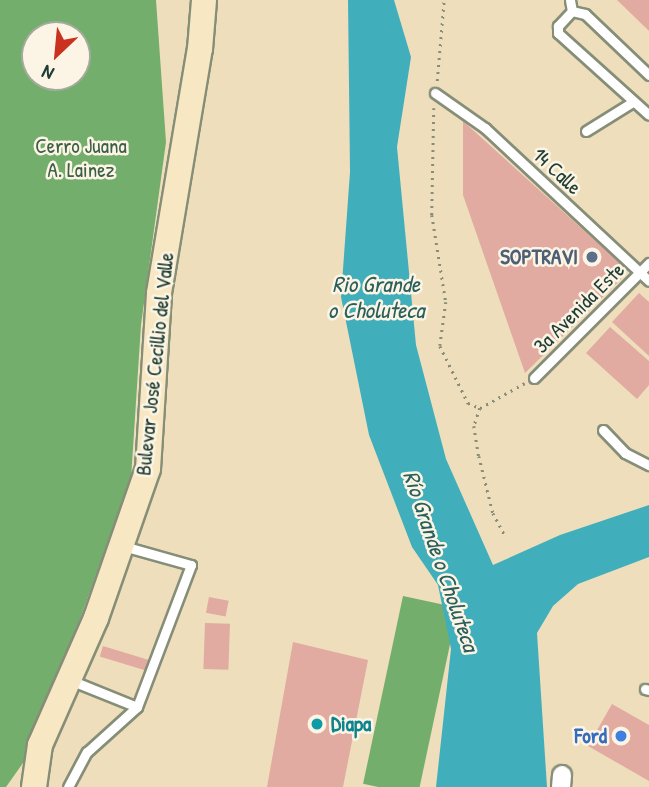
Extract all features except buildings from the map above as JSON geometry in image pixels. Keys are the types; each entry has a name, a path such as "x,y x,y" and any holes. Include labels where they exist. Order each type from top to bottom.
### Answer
{"main road":[{"name":"Bulevar José Cecillio del Valle","path":"188,0 200,49"},
{"name":"Bulevar José Cecillio del Valle","path":"34,787 40,745 69,680 122,545 148,468 159,293 200,49 204,0"}],"lane":[{"path":"570,0 572,11 558,33 631,103 649,115"},
{"path":"572,11 585,14 649,75"},
{"name":"14 Calle","path":"435,93 485,128 649,281"},
{"path":"586,131 631,103"},
{"name":"3a Avenida Este","path":"534,378 649,263"},
{"path":"603,430 625,453 649,465"},
{"path":"68,787 87,752 137,707 191,565 122,545"},
{"path":"69,680 137,707"}],"path":[{"path":"431,166 432,215 446,302 440,346 468,403 480,408"},
{"path":"504,534 493,513 474,426 480,408 534,378"}],"green space":[{"name":"Cerro Juana A. Lainez","path":"0,0 156,0 166,142 141,325 131,479 49,704 23,763 6,787 0,787"},
{"path":"403,596 458,608 420,787 378,787 363,784"}],"water":[{"path":"348,0 394,0 411,57 397,147 416,345 446,459 493,565 560,535 649,505 649,557 578,584 553,606 537,633 547,787 436,787 451,649 438,585 412,547 369,435 341,297 350,172"}],"place":[{"name":"SOPTRAVI","path":"592,257"},
{"name":"Diapa","path":"317,724"},
{"name":"Ford","path":"621,736"}],"water label":[{"name":"Rio Grande o Choluteca","path":"376,297"},
{"name":"Río Grande o Choluteca","path":"441,561"}]}
